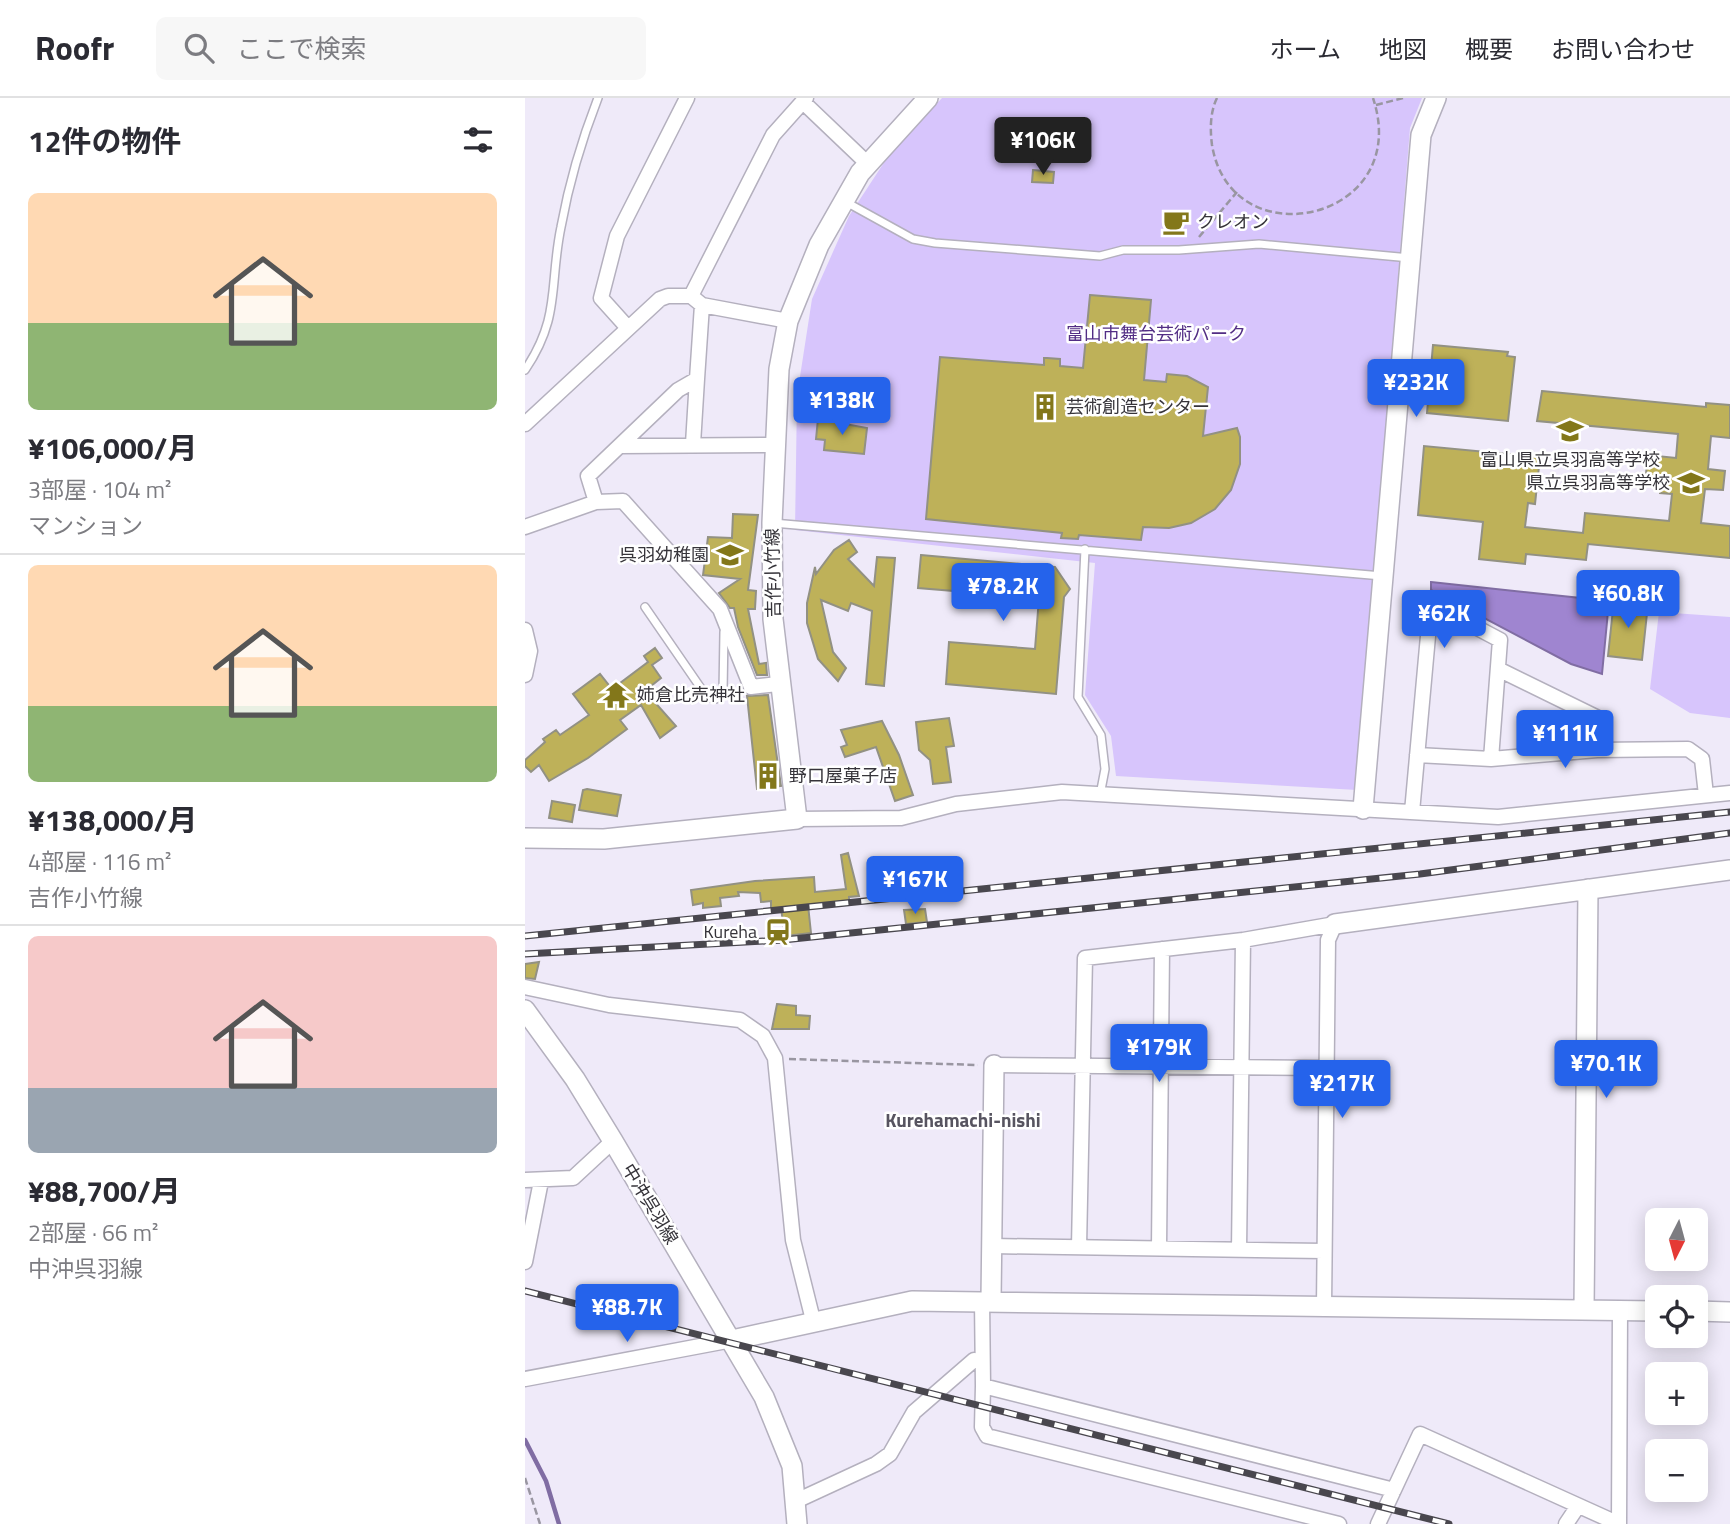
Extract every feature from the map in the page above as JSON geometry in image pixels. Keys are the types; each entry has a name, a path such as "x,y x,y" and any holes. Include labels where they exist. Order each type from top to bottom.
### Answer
{"street":[{"path":"628,328 601,298 617,236 687,98"},
{"name":"吉作小竹線","path":"797,819 778,684 773,619 772,523 776,401 788,321 807,267 843,200 867,164 927,98"},
{"path":"1363,809 1422,135 1436,98"},
{"path":"693,444 697,379 696,301 773,135 805,100 867,164"},
{"path":"525,424 660,299 696,301 788,321"},
{"path":"596,502 588,476 678,390 697,379"},
{"path":"620,446 776,445"},
{"path":"525,527 596,502 623,501 720,609 751,687 778,684"},
{"path":"1412,812 1429,625 1448,613 1500,640 1491,759"},
{"path":"525,630 530,651 525,675"},
{"path":"1498,669 1596,717 1597,750"},
{"path":"1417,755 1491,759 1597,750 1688,749 1702,760 1706,795"},
{"path":"525,838 604,839 797,819 901,818 956,804 1062,792 1498,817 1730,793"},
{"path":"1079,1247 1085,958 1243,940 1335,924 1730,870"},
{"path":"1584,1310 1588,889"},
{"path":"1324,1306 1328,940 1335,924"},
{"path":"1239,1250 1243,940"},
{"path":"1159,1248 1163,1066 1162,949"},
{"path":"525,987 622,1006 740,1020 763,1036 775,1058 793,1240 813,1320"},
{"name":"中沖呉羽線","path":"525,1010 613,1141 764,1397 792,1466 797,1524"},
{"path":"1325,1068 994,1065 992,1246 982,1427 987,1436 1339,1524"},
{"path":"525,1180 573,1178 613,1141"},
{"path":"525,1262 541,1181"},
{"path":"992,1246 1324,1251"},
{"path":"525,1379 732,1340 813,1320 912,1301 1645,1311"},
{"path":"1378,1524 1420,1434 1619,1524 1620,1311"},
{"path":"1708,1311 1730,1311"},
{"path":"796,1501 876,1464 890,1454 914,1412 974,1360"},
{"path":"983,1386 1394,1490"},
{"path":"1566,1524 1578,1506"}],"lane":[{"path":"525,370 549,327 560,229 598,98"},
{"path":"843,200 913,239 935,243 1100,256 1134,249 1188,249 1259,244 1411,258"},
{"path":"772,523 1382,576"},
{"path":"1085,550 1077,697 1101,735 1104,769 1100,796"},
{"path":"645,607 708,697 716,699 723,692 724,624"}],"path":[{"path":"1217,98 1210,130 1215,158 1228,182 1248,201 1274,213 1302,216 1329,209 1353,194 1371,172 1380,145 1380,117 1373,98"},
{"path":"1376,105 1403,98"},
{"path":"1188,249 1237,192"},
{"path":"775,1058 994,1065"},
{"path":"525,1478 540,1524"}],"green space":[{"name":"富山市舞台芸術パーク","path":"942,98 1422,98 1410,128 1357,790 1116,776 1111,736 1085,695 1095,563 795,530 797,396 812,299 849,216 887,158"},
{"path":"1659,612 1730,617 1730,718 1690,713 1650,689"}],"shaded area":[{"path":"1431,582 1609,601 1602,674 1571,664 1431,590"}],"building":[{"path":"1033,170 1054,172 1053,183 1032,182"},
{"name":"芸術創造センター","path":"1090,295 1151,300 1144,380 1166,382 1167,374 1187,376 1208,387 1203,436 1237,428 1240,437 1240,464 1231,490 1215,509 1191,523 1169,528 1143,527 1141,540 1079,535 1078,539 1061,538 1062,533 926,519 940,357 1044,365 1044,358 1060,359 1060,366 1083,368"},
{"path":"1433,345 1508,352 1507,356 1515,357 1508,421 1427,413"},
{"path":"1542,391 1706,407 1706,403 1730,405 1730,438 1711,436 1708,469 1725,471 1723,490 1705,489 1701,523 1730,526 1730,558 1588,544 1586,560 1526,554 1525,564 1479,559 1483,522 1418,515 1424,446 1540,457 1535,504 1528,503 1525,527 1583,533 1585,513 1669,521 1672,494 1660,493 1660,485 1645,483 1648,455 1676,458 1678,434 1537,421"},
{"path":"818,419 867,428 864,454 824,450 825,440 816,439"},
{"path":"733,514 758,515 748,590 756,591 755,609 748,609 759,664 766,663 767,675 757,675 738,627 734,608 730,608 719,593 740,579 703,575 708,537 732,538"},
{"path":"849,540 857,552 848,559 874,586 877,557 895,558 884,686 866,684 872,611 851,603 848,611 821,600 833,652 846,668 838,681 818,659 807,623 807,603 815,567 816,574 834,550"},
{"path":"921,555 1055,567 1070,589 1064,597 1056,694 946,684 949,642 1035,649 1039,598 918,588"},
{"path":"1614,600 1648,604 1642,660 1608,656"},
{"path":"655,648 662,658 652,665 661,678 651,686 657,693 651,698 676,726 660,738 641,705 620,720 627,729 588,758 549,781 539,765 531,772 525,766 525,760 545,742 543,739 556,730 560,735 589,715 573,694 600,674 612,689 648,662 644,656"},
{"path":"768,695 781,786 757,789 747,696"},
{"path":"949,718 954,746 946,747 951,782 933,784 930,760 919,750 916,722"},
{"path":"882,721 899,755 913,795 895,801 876,747 845,757 841,747 847,745 841,730"},
{"path":"583,790 621,795 617,816 579,810"},
{"path":"552,801 575,805 572,822 549,818"},
{"path":"848,853 859,896 849,897 849,901 808,905 811,933 785,936 781,908 771,909 771,901 761,902 760,893 738,892 739,896 720,898 721,906 703,908 703,903 693,905 691,890 755,881 814,877 815,892 846,889 841,855"},
{"path":"925,909 927,922 906,924 904,910"},
{"path":"539,962 535,979 525,978 525,964"},
{"path":"777,1004 796,1006 796,1015 810,1016 809,1029 772,1029"}],"waterway":[{"path":"525,1440 546,1481 559,1524"}],"railway":[{"path":"525,936 1730,812"},
{"path":"525,954 783,940 1420,874 1730,833"},
{"path":"525,1291 1449,1524"}],"place":[{"name":"クレオン","path":"1176,222"},
{"name":"芸術創造センター","path":"1045,407"},
{"name":"富山県立呉羽高等学校","path":"1570,431"},
{"name":"県立呉羽高等学校","path":"1691,483"},
{"name":"呉羽幼稚園","path":"730,555"},
{"name":"姉倉比売神社","path":"616,695"},
{"name":"野口屋菓子店","path":"768,776"},
{"name":"Kureha","path":"778,932"}],"district":[{"name":"Kurehamachi-nishi","path":"963,1120"}]}
